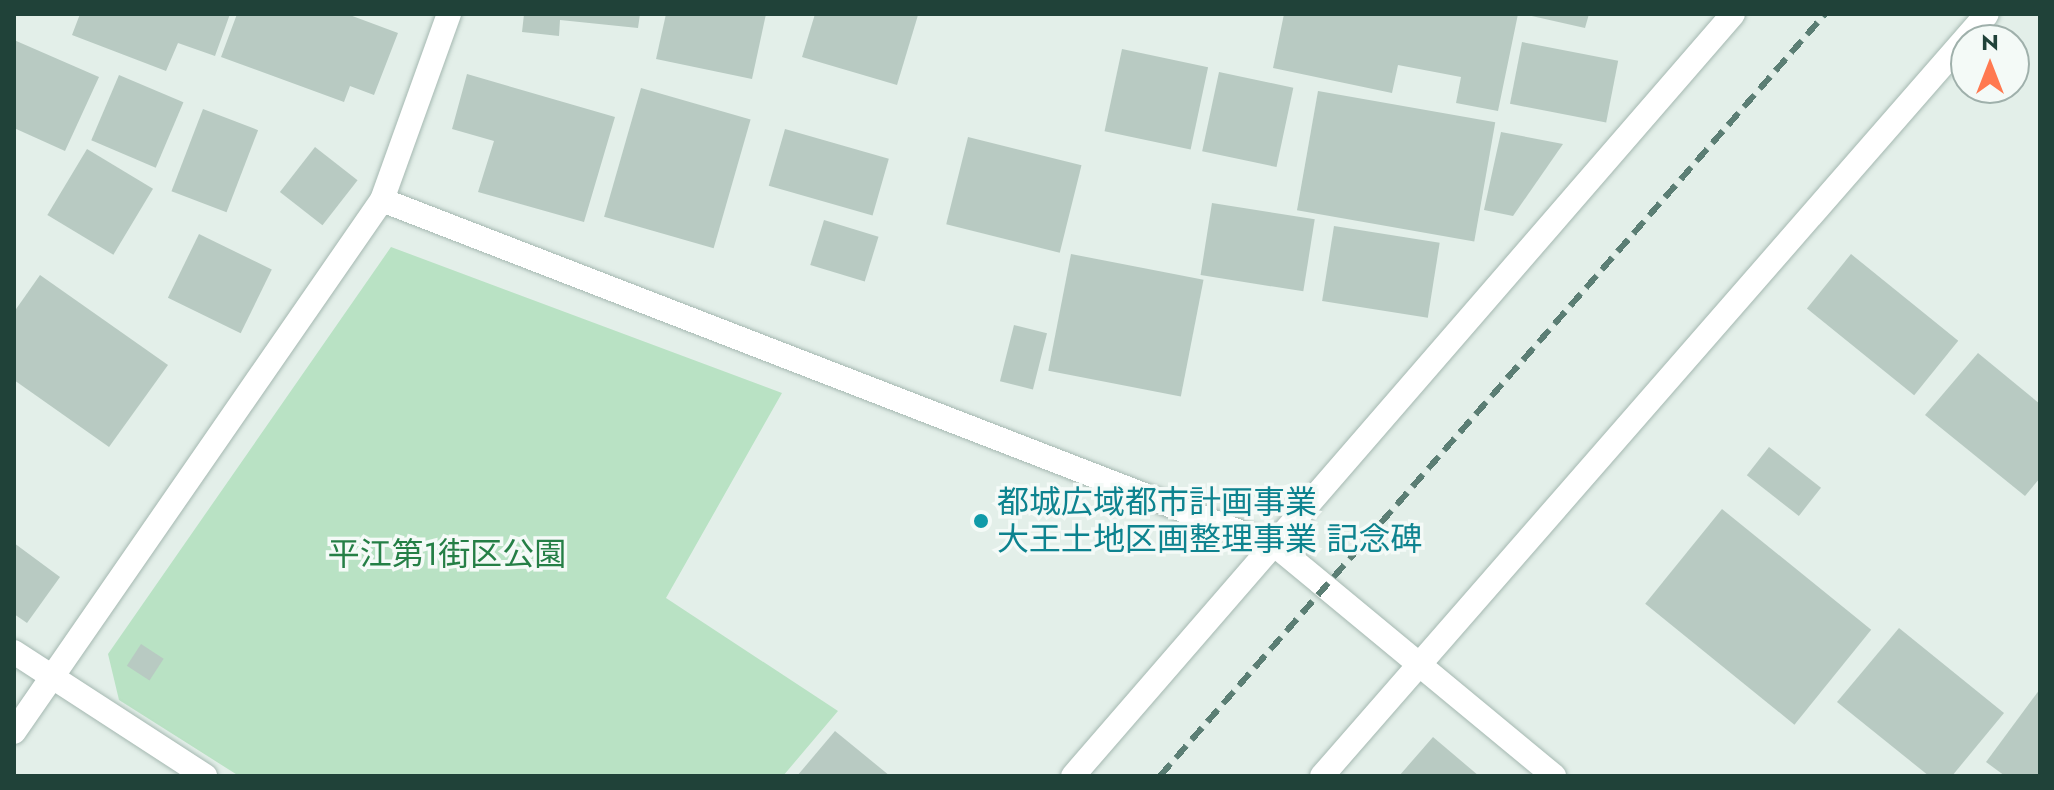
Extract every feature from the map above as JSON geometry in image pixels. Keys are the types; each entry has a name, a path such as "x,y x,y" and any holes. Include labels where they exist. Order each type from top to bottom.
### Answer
{"street":[{"path":"14,732 382,200 449,14"},
{"path":"1073,776 1276,546 1733,14"},
{"path":"1322,776 1987,14"},
{"path":"382,200 1276,546 1554,776"},
{"path":"14,652 205,776"}],"green space":[{"name":"平江第1街区公園","path":"391,247 782,393 666,598 838,711 783,776 239,776 119,700 108,654"}],"building":[{"path":"80,14 230,14 215,56 178,43 166,71 72,35"},
{"path":"237,14 347,14 398,33 374,95 350,86 344,102 221,57"},
{"path":"524,14 640,14 638,28 560,20 559,36 522,32"},
{"path":"666,14 766,14 752,79 656,59"},
{"path":"815,14 918,15 897,85 802,57"},
{"path":"1284,14 1518,14 1498,111 1456,103 1461,77 1398,65 1392,93 1273,68"},
{"path":"1523,14 1589,14 1585,28"},
{"path":"14,40 99,77 65,151 14,128"},
{"path":"1522,42 1618,61 1606,123 1510,104"},
{"path":"1122,49 1208,67 1191,149 1105,131"},
{"path":"1219,72 1293,88 1276,167 1202,151"},
{"path":"467,74 615,117 584,222 478,192 494,141 452,129"},
{"path":"119,75 183,102 156,168 91,140"},
{"path":"641,88 751,119 714,248 604,217"},
{"path":"1318,91 1495,122 1474,241 1297,210"},
{"path":"203,109 258,130 227,212 171,191"},
{"path":"785,129 889,159 873,215 769,186"},
{"path":"1501,132 1563,144 1513,216 1484,210"},
{"path":"968,137 1082,165 1060,253 946,224"},
{"path":"315,147 358,180 322,225 280,192"},
{"path":"87,149 153,189 113,255 47,215"},
{"path":"1212,203 1315,219 1303,291 1201,275"},
{"path":"824,220 879,237 865,282 810,265"},
{"path":"1334,226 1440,243 1428,318 1322,301"},
{"path":"199,234 272,270 241,333 168,298"},
{"path":"1071,254 1204,280 1181,397 1048,371"},
{"path":"1851,254 1958,341 1914,395 1807,308"},
{"path":"40,275 168,365 109,447 14,380 14,312"},
{"path":"1014,325 1047,333 1033,390 1000,381"},
{"path":"1978,353 2040,404 2040,478 2025,496 1925,415"},
{"path":"1769,447 1821,488 1799,516 1747,475"},
{"path":"1722,509 1871,630 1794,725 1645,604"},
{"path":"14,543 60,577 27,623 14,614"},
{"path":"1899,628 2004,713 1952,776 1929,776 1837,702"},
{"path":"141,644 164,659 149,681 127,666"},
{"path":"2040,689 2040,776 2005,776 1986,762"},
{"path":"835,731 890,776 797,776"},
{"path":"1433,737 1479,776 1399,776"}],"railway":[{"path":"1160,776 1825,14"}],"place":[{"name":"都城広域都市計画事業 大王土地区画整理事業 記念碑","path":"981,521"}]}
